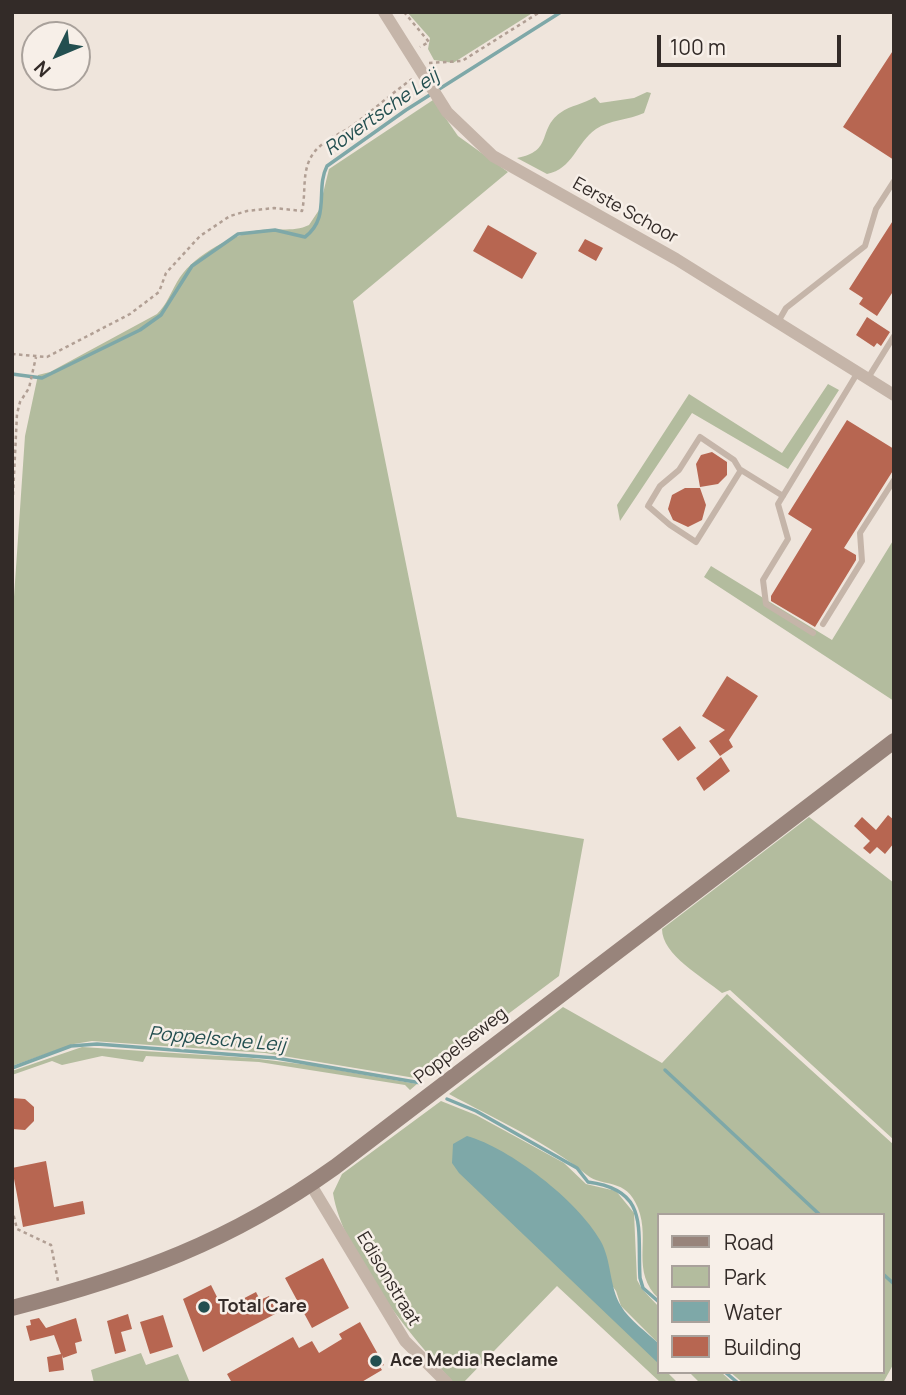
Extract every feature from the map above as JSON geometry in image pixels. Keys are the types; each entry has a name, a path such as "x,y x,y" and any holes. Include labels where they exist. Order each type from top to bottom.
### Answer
{"street":[{"name":"Eerste Schoor","path":"384,12 458,126 493,156 676,259 894,395"},
{"name":"Poppelseweg","path":"12,1308 134,1274 186,1254 259,1217 311,1185 894,741"},
{"name":"Edisonstraat","path":"311,1185 405,1341 447,1383"}],"lane":[{"path":"778,322 786,308 865,246 876,209 894,181"},
{"path":"813,634 766,604 763,580 788,539 778,504 863,375 894,337"},
{"path":"741,470 696,542 670,526 648,506 660,486 679,470 700,437 734,460 741,470 783,496"},
{"path":"823,624 862,561 860,533 894,480"}],"path":[{"path":"404,12 429,42 411,52"},
{"path":"12,354 47,357 150,302 179,257 200,236 230,216 274,208 302,211 306,194 305,172 311,156 323,143 350,127 402,86 424,74 462,61 540,12"},
{"path":"12,516 17,414 20,402 29,388 36,357"},
{"path":"12,1209 17,1229 51,1245 61,1295"}],"green space":[{"path":"407,12 534,12 453,63 434,60 428,49 430,38"},
{"path":"651,93 644,113 596,129 569,161 556,171 547,174 517,158 529,155 541,145 549,126 564,110 595,97 600,103 634,98"},
{"path":"433,100 458,136 508,172 353,301 457,817 584,839 559,976 421,1079 265,1053 92,1041 74,1044 12,1066 12,626 25,436 38,375 50,372 157,314 191,264 221,244 254,231 296,229 309,225 319,210 329,169"},
{"path":"828,384 839,390 788,469 692,413 620,521 617,505 689,394 782,453"},
{"path":"894,539 894,701 704,577 711,566 832,640"},
{"path":"809,817 894,883 894,1140 730,990 722,993 685,965 664,939 662,929"},
{"path":"727,994 894,1145 894,1363 883,1383 743,1383 732,1374 885,1374 885,1213 657,1213 657,1297 645,1278 641,1220 633,1198 627,1192 621,1187 593,1179 538,1141 449,1094 563,1007 662,1063"},
{"path":"82,1047 251,1058 417,1084 410,1090 405,1085 259,1062 146,1056 143,1062 102,1056 62,1065 52,1061 12,1075 12,1071"},
{"path":"441,1101 476,1115 564,1163 586,1184 616,1191 634,1213 637,1280 657,1305 657,1342 621,1306 616,1291 526,1168 657,1361 657,1374 669,1374 678,1383 661,1383 557,1286 463,1383 454,1383 400,1319 364,1268 350,1242 339,1217 333,1193 342,1174"},
{"path":"141,1353 146,1365 178,1354 190,1383 94,1383 91,1370"},
{"path":"691,1374 723,1374 733,1383 700,1383"}],"water":[{"path":"467,1136 503,1152 541,1178 576,1209 604,1248 614,1290 624,1311 657,1342 657,1362 459,1173 452,1163 453,1144"}],"building":[{"path":"894,49 894,160 843,127"},
{"path":"894,219 894,290 877,316 859,304 863,298 849,289"},
{"path":"488,225 537,253 522,279 473,251"},
{"path":"585,239 603,248 596,261 578,251"},
{"path":"867,317 890,332 881,346 877,343 874,347 856,335"},
{"path":"847,420 894,449 894,469 844,548 856,555 856,560 815,627 771,601 771,596 812,529 788,514"},
{"path":"712,452 727,462 727,475 718,484 700,487 696,464 701,455"},
{"path":"685,488 700,488 706,505 702,520 688,527 673,520 668,509 672,495"},
{"path":"727,676 758,696 729,740 733,747 720,756 709,741 725,730 702,716"},
{"path":"680,726 696,748 678,761 662,739"},
{"path":"721,757 730,771 704,791 696,778"},
{"path":"888,815 894,820 894,843 885,854 877,847 870,854 863,848 870,841 854,826 862,817 876,830"},
{"path":"12,1098 25,1099 34,1107 34,1121 25,1130 12,1129"},
{"path":"46,1161 54,1207 83,1201 85,1214 23,1227 12,1168"},
{"path":"323,1258 349,1308 312,1328 285,1278"},
{"path":"211,1285 219,1301 227,1297 231,1305 256,1292 260,1300 269,1296 277,1313 203,1352 183,1299"},
{"path":"128,1314 132,1329 121,1332 126,1351 115,1354 107,1321"},
{"path":"163,1315 173,1347 150,1354 140,1322"},
{"path":"39,1318 46,1328 76,1318 82,1341 75,1343 77,1353 63,1358 62,1355 64,1370 49,1372 47,1357 61,1354 54,1335 30,1341 26,1326 31,1325 30,1320"},
{"path":"360,1322 384,1365 380,1367 382,1370 360,1383 232,1383 227,1374 293,1337 299,1348 312,1341 319,1353 342,1339 339,1334"}],"waterway":[{"name":"Rovertsche Leij","path":"12,374 42,378 140,330 161,315 192,266 238,234 275,230 305,237 318,221 327,166 406,110 561,12"},
{"name":"Poppelsche Leij","path":"12,1068 71,1046 97,1044 276,1058 421,1083"},
{"path":"665,1070 818,1213"},
{"name":"Poppelsche Leij","path":"447,1099 476,1111 577,1168 588,1182 608,1186 622,1193 631,1203 639,1228 640,1278 643,1288 657,1300"},
{"path":"885,1276 894,1284"},
{"name":"Poppelsche Leij","path":"727,1374 738,1383"}],"place":[{"name":"Total Care","path":"204,1307"},
{"name":"Ace Media Reclame","path":"376,1361"}]}
